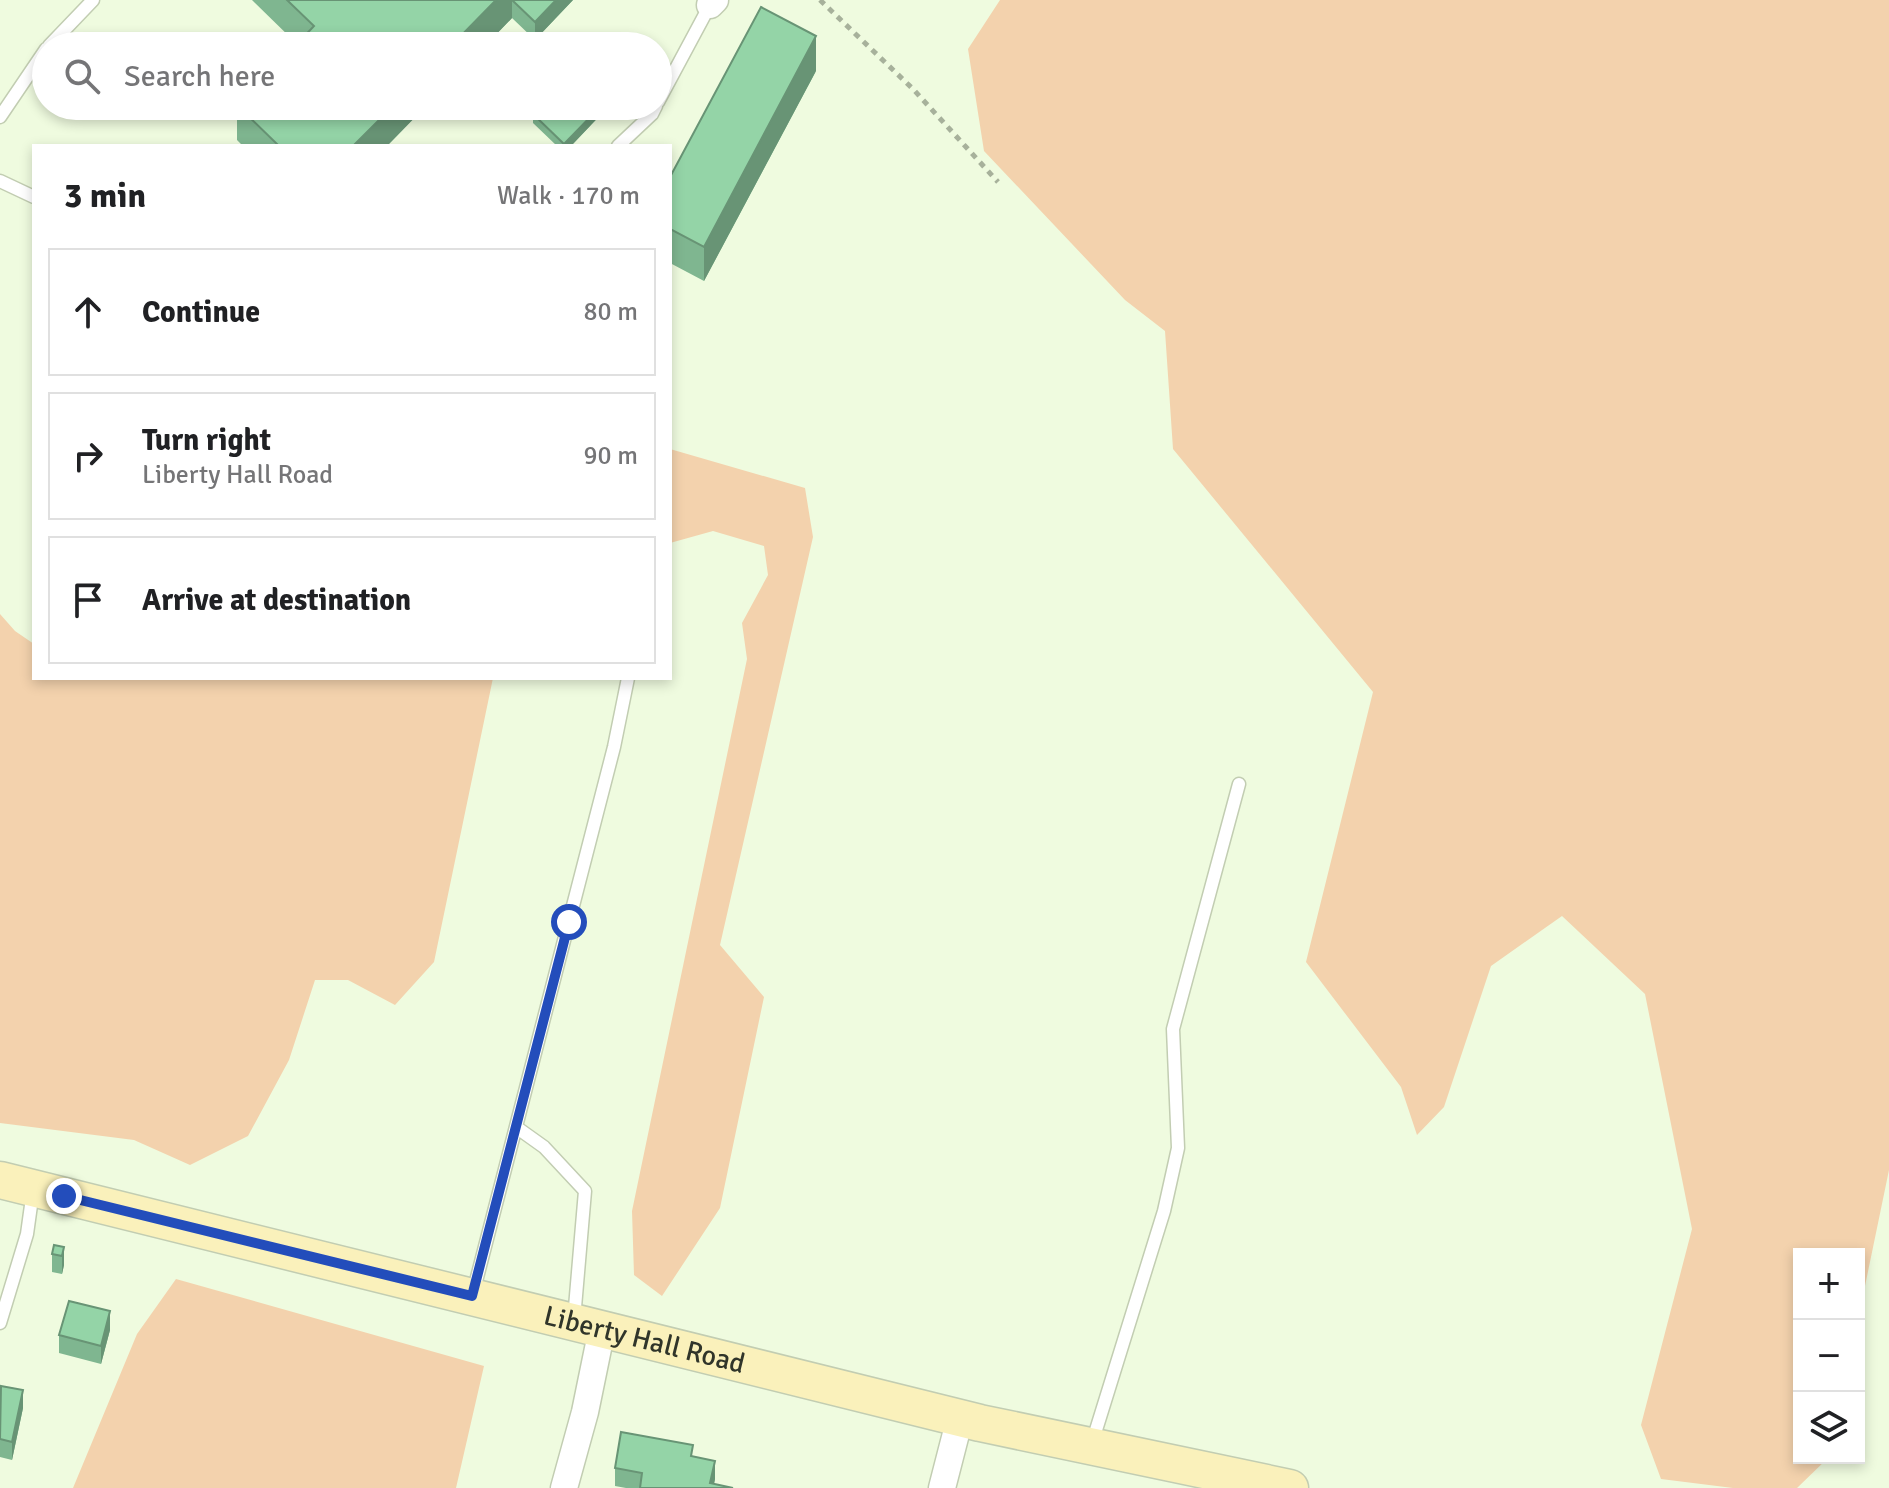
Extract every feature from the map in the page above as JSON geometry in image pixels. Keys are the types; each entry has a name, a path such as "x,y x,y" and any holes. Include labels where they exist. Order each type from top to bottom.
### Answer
{"main road":[{"name":"Liberty Hall Road","path":"17,1184 960,1418 1290,1488"}],"street":[{"path":"564,1488 585,1412 588,1325"},
{"path":"942,1488 960,1418"}],"lane":[{"path":"62,32 93,0"},
{"path":"672,77 713,2"},
{"path":"2,109 32,68"},
{"path":"620,144 646,120"},
{"path":"0,181 32,196"},
{"path":"472,1296 614,747 628,680"},
{"path":"1091,1446 1178,1148 1173,1029 1239,784"},
{"path":"516,1127 544,1147 585,1191 588,1325"},
{"path":"0,1323 27,1234 17,1184"}],"path":[{"path":"820,0 913,89 998,182"}],"shaded area":[{"path":"1000,0 1889,0 1889,1170 1865,1286 1865,1248 1793,1248 1793,1464 1822,1464 1797,1488 1733,1488 1661,1479 1641,1425 1692,1229 1645,994 1562,916 1491,966 1444,1107 1417,1135 1401,1087 1306,962 1373,692 1173,449 1165,331 1125,300 984,151 968,49"},
{"path":"672,450 805,488 813,537 720,945 764,997 720,1208 662,1296 634,1275 632,1211 747,659 742,623 768,575 764,546 713,531 672,542"},
{"path":"0,614 15,631 32,643 32,680 493,680 434,962 395,1005 348,980 315,980 289,1060 248,1136 190,1165 134,1140 0,1123"},
{"path":"176,1279 484,1366 456,1488 73,1488 137,1334"}],"building":[{"path":"287,0 496,0 465,32 308,32 314,26"},
{"path":"512,0 556,0 535,22"},
{"path":"761,7 816,36 704,247 672,230 672,173"},
{"path":"252,120 379,120 355,144 277,144"},
{"path":"539,120 587,120 564,144"},
{"path":"54,1245 64,1247 62,1256 52,1254"},
{"path":"69,1301 110,1311 101,1346 59,1335"},
{"path":"1,1386 23,1390 12,1442 0,1439"},
{"path":"621,1432 693,1445 691,1456 715,1461 710,1483 733,1488 640,1488 642,1473 615,1468"}],"route":[{"path":"64,1196 472,1296 569,922"}]}
